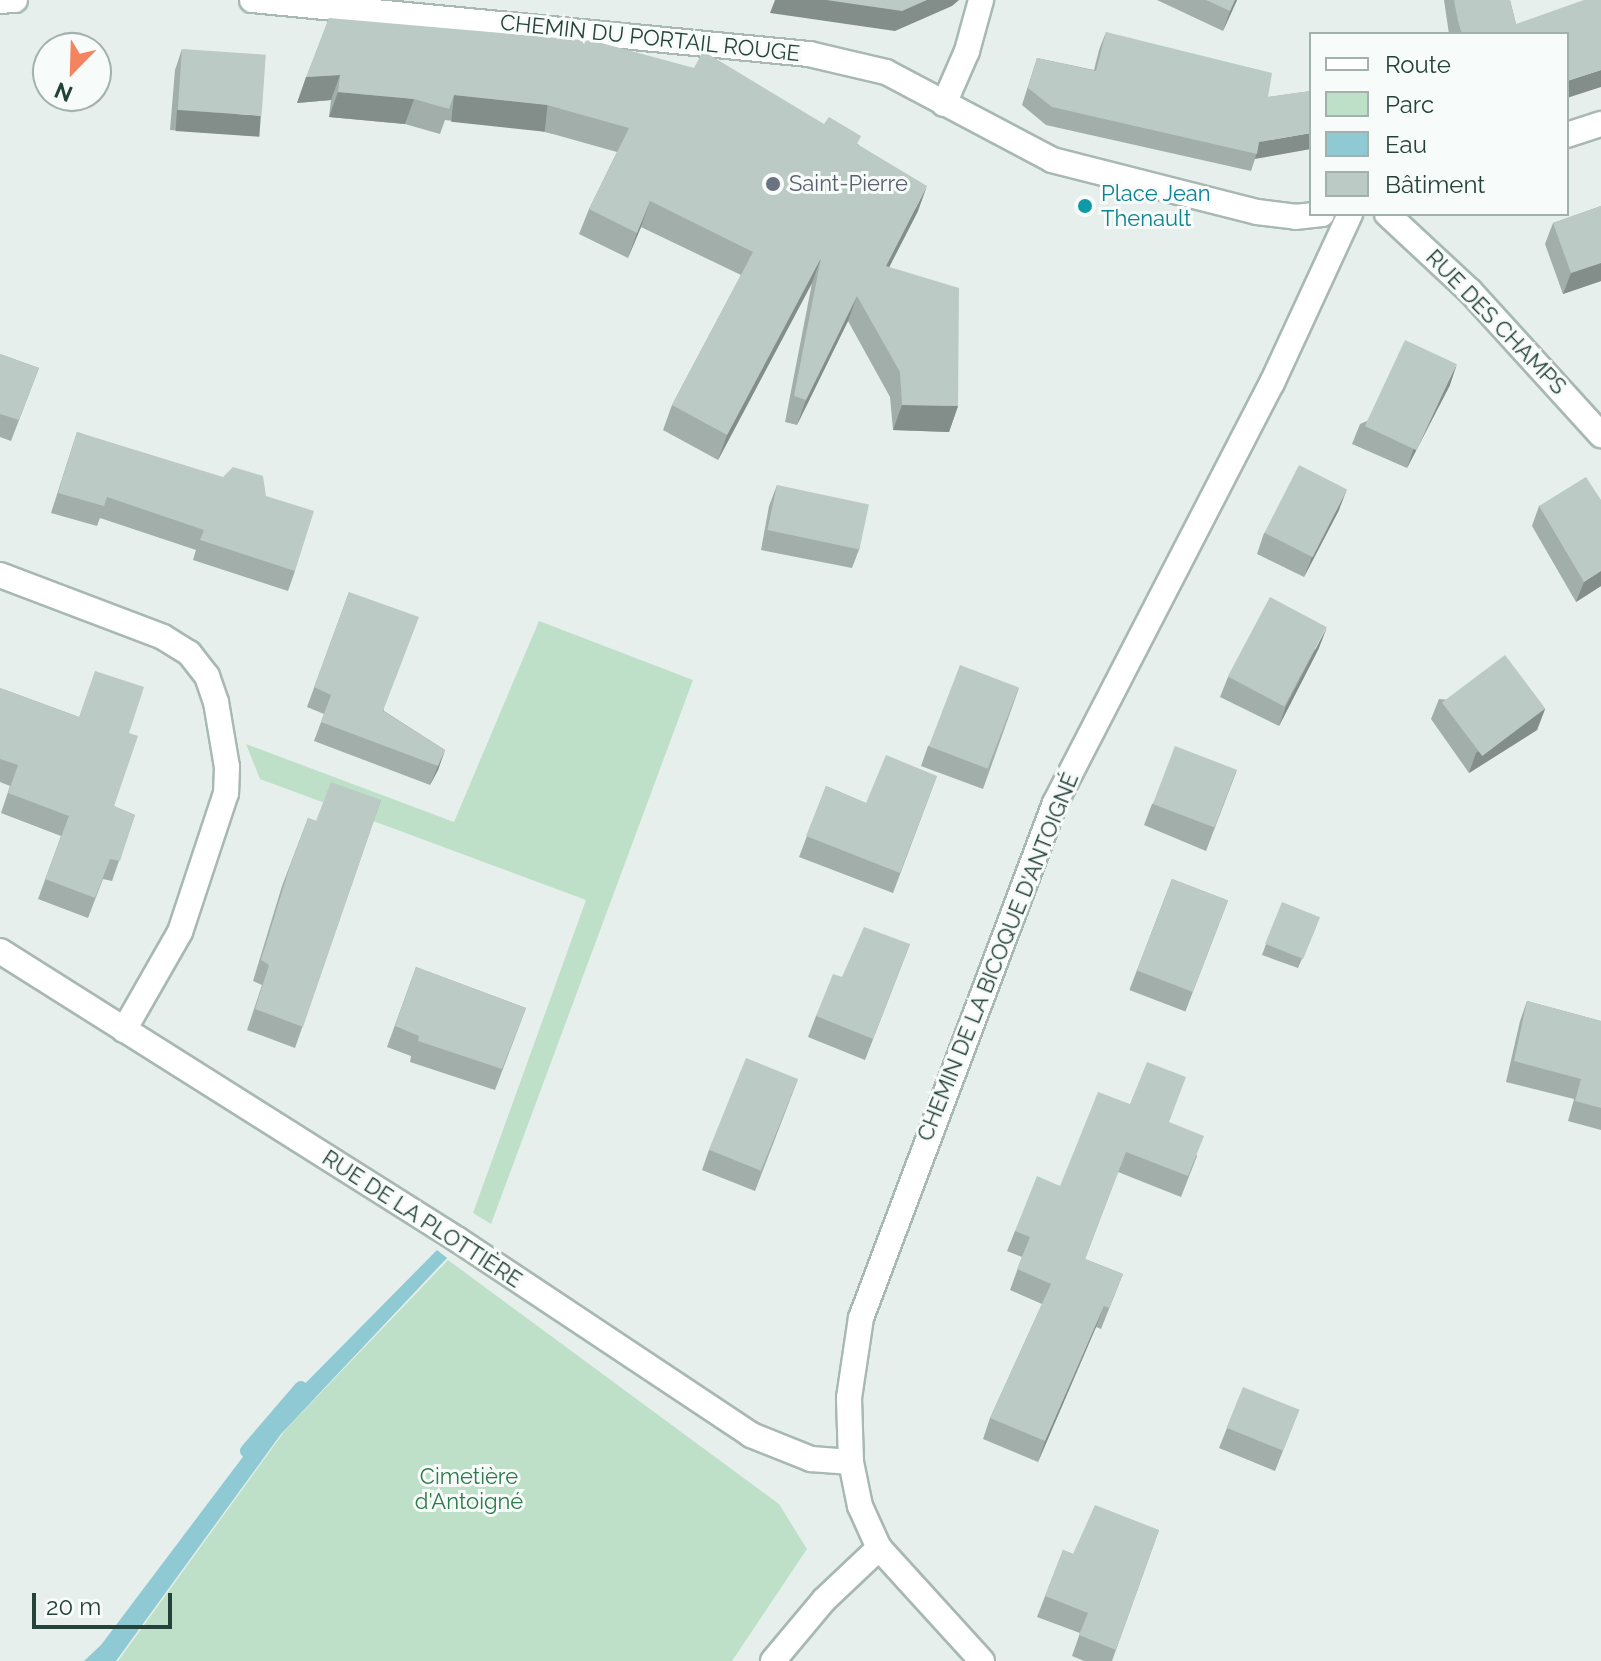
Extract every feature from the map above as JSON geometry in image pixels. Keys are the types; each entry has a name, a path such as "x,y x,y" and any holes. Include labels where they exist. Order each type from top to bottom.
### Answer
{"street":[{"path":"0,1 15,0"},
{"name":"CHEMIN DU PORTAIL ROUGE","path":"252,0 809,54 886,72 1052,160 1257,212 1295,217 1309,215"},
{"path":"944,104 967,51 981,0"},
{"path":"1569,134 1601,124"},
{"name":"CHEMIN DE LA BICOQUE D'ANTOIGNÉ","path":"982,1661 879,1548 860,1506 851,1462 849,1398 861,1318 1055,803 1272,383 1349,216"},
{"name":"RUE DES CHAMPS","path":"1389,216 1470,291 1601,435"},
{"path":"0,575 163,637 189,653 207,676 216,702 226,793 180,932 124,1030"},
{"name":"RUE DE LA PLOTTIÈRE","path":"0,951 458,1240 751,1435 811,1459 851,1462"},
{"path":"773,1661 824,1600 879,1548"}],"green space":[{"path":"539,621 693,680 491,1224 473,1213 586,900 260,779 246,744 454,822"},
{"name":"Cimetière d'Antoigné","path":"448,1260 779,1504 807,1549 732,1661 118,1661 286,1429"}],"water":[{"path":"437,1250 447,1258 281,1434 116,1661 84,1661 101,1645 276,1413"}],"building":[{"path":"826,0 927,0 902,11"},
{"path":"1206,0 1235,0 1230,11"},
{"path":"1454,0 1510,0 1516,24 1584,0 1601,0 1601,70 1569,80 1569,32 1461,32"},
{"path":"329,18 594,41 694,68 703,51 824,124 829,117 861,136 857,144 927,186 886,266 959,288 958,406 902,405 900,372 857,296 806,400 794,396 821,258 727,435 672,405 753,252 650,201 637,233 589,209 629,128 547,105 454,95 449,109 414,99 338,92 340,75 306,77"},
{"path":"1106,32 1272,73 1268,97 1309,91 1309,133 1259,142 1257,154 1052,107 1028,88 1037,58 1096,71"},
{"path":"182,49 266,55 262,116 178,110"},
{"path":"1601,206 1601,263 1571,273 1553,223"},
{"path":"1405,340 1457,364 1417,450 1365,426"},
{"path":"0,354 39,368 19,420 0,414"},
{"path":"77,432 223,477 233,467 263,476 266,496 314,511 295,571 200,540 204,530 107,497 104,506 58,493"},
{"path":"1299,465 1347,490 1313,557 1264,533"},
{"path":"1586,477 1601,500 1601,571 1584,582 1539,506"},
{"path":"777,485 869,505 859,550 767,530"},
{"path":"349,592 419,617 383,711 445,750 438,766 321,722 331,695 314,687"},
{"path":"1270,597 1327,627 1284,707 1228,676"},
{"path":"1505,655 1545,709 1482,756 1442,703"},
{"path":"960,665 1019,688 988,769 929,746"},
{"path":"95,671 144,687 129,733 138,736 114,806 135,815 120,861 110,859 95,898 45,879 69,816 8,793 18,765 0,759 0,688 79,717"},
{"path":"1175,746 1237,770 1214,828 1153,804"},
{"path":"886,755 937,776 900,873 806,836 826,786 866,803"},
{"path":"331,782 381,800 303,1027 255,1009 269,965 261,960 290,866 308,818 316,821"},
{"path":"1172,879 1228,901 1193,992 1137,970"},
{"path":"1282,902 1320,917 1303,959 1265,944"},
{"path":"864,927 910,944 873,1039 816,1016 833,974 842,977"},
{"path":"416,967 526,1008 502,1069 418,1041 419,1036 395,1026"},
{"path":"1527,1001 1601,1021 1601,1108 1575,1101 1581,1079 1514,1061"},
{"path":"746,1058 798,1079 761,1171 709,1150"},
{"path":"1147,1062 1186,1077 1169,1122 1204,1136 1188,1176 1126,1152 1085,1259 1123,1274 1109,1308 1104,1306 1045,1441 990,1418 1051,1284 1017,1269 1030,1237 1015,1231 1037,1176 1060,1186 1098,1092 1130,1104"},
{"path":"1243,1387 1300,1410 1283,1451 1227,1428"},
{"path":"1095,1505 1159,1530 1116,1650 1079,1635 1088,1613 1045,1596 1063,1550 1073,1554"}],"waterway":[{"path":"247,1451 301,1388"}],"place":[{"name":"Saint-Pierre","path":"773,184"},
{"name":"Place Jean Thenault","path":"1085,206"}]}
